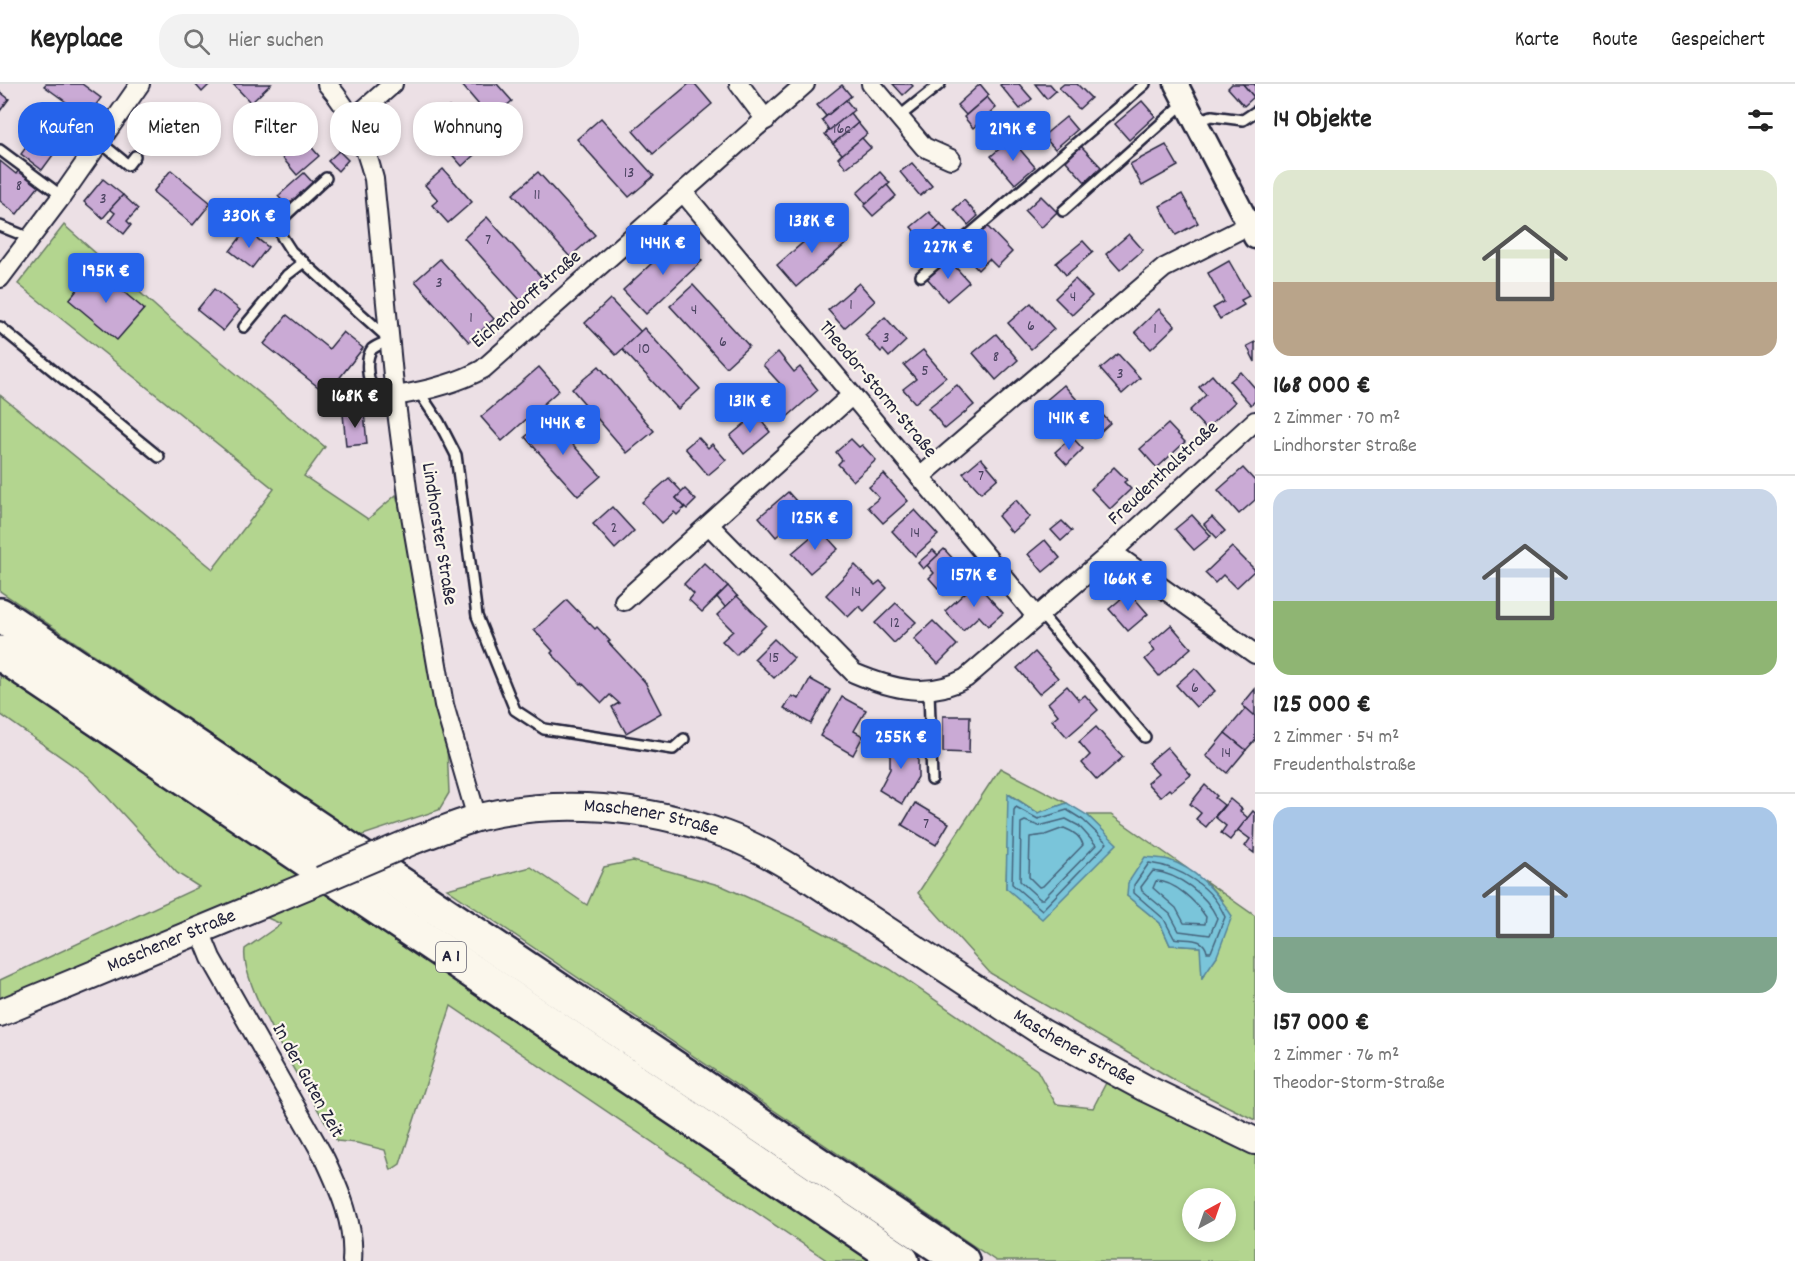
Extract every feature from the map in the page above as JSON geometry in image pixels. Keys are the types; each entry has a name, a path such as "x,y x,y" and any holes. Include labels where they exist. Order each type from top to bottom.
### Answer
{"highway":[{"name":"A 1","path":"0,615 962,1261"},
{"name":"A 1","path":"0,653 902,1261"}],"main road":[{"name":"Maschener Straße","path":"0,1013 415,840 477,818 541,807 613,809 683,822 724,834 765,852 1043,1032 1145,1089 1255,1141"}],"street":[{"path":"115,120 140,84"},
{"name":"Lindhorster Straße","path":"327,84 340,102"},
{"path":"372,102 393,84"},
{"path":"739,84 766,120"},
{"name":"Eichendorffstraße","path":"395,392 419,392 466,378 483,369 805,84"},
{"path":"871,84 924,147 951,159"},
{"path":"920,477 1164,268 1253,228 1186,102"},
{"path":"0,278 90,156"},
{"name":"Lindhorster Straße","path":"368,156 374,179 395,392 409,504 444,705 477,818"},
{"name":"Theodor-Storm-Straße","path":"683,192 920,477 1038,614"},
{"path":"624,601 852,395"},
{"name":"Freudenthalstraße","path":"709,525 854,673 899,687 929,691 951,686 966,678 1112,552 1255,421"},
{"path":"1112,552 1255,654"},
{"name":"In der Guten Zeit","path":"201,931 211,958 325,1159 338,1187 351,1231 352,1261"}],"lane":[{"path":"900,116 939,84"},
{"path":"921,276 1145,84"},
{"path":"1063,212 1186,102 1212,116 1243,120 1255,112"},
{"path":"0,150 62,196"},
{"path":"115,154 128,165 135,156"},
{"path":"326,178 285,216 279,227 282,237 291,251 390,340 374,347 369,355 368,372 369,382 373,388 395,392"},
{"path":"0,226 30,238"},
{"path":"244,327 287,275 304,262"},
{"path":"0,327 159,457"},
{"path":"419,392 439,422 456,455 477,616 515,710 544,729 673,749 684,739"},
{"path":"1038,614 1145,737"},
{"path":"929,691 932,780"}],"green space":[{"path":"64,225 171,320 325,447 304,476 368,519 396,495 404,521 447,746 449,793 439,810 360,836 0,591 0,395 213,569 274,489 18,284"},
{"path":"1111,565 1117,565 1125,571 1104,590 1102,573"},
{"path":"0,675 875,1261 828,1261 451,1006 400,1164 391,1170 385,1150 337,1141 280,1046 246,967 245,949 281,924 234,903 0,999 0,980 199,887 177,873 88,776 0,714"},
{"path":"1000,768 1067,803 1038,813 1009,794 1006,888 1116,844 1087,815 1111,815 1188,869 1168,860 1127,896 1160,923 1170,945 1201,947 1202,977 1217,956 1222,900 1204,880 1255,916 1255,1120 1178,1082 990,973 918,893"},
{"path":"633,861 722,886 807,924 890,969 1037,1070 1056,1104 1093,1108 1108,1079 1216,1138 1255,1152 1255,1261 996,1261 447,889 531,867 587,905 604,867"}],"water":[{"path":"1008,794 1038,813 1067,803 1087,815 1117,844 1042,919 1006,888"},
{"path":"1145,857 1169,860 1197,875 1220,898 1232,916 1217,956 1202,978 1200,947 1170,945 1160,923 1127,896 1128,883"}],"building":[{"path":"46,84 82,84 101,98 98,102 66,102 44,86"},
{"path":"195,84 210,84 202,92"},
{"path":"233,84 271,84 252,102"},
{"path":"461,84 497,84 512,101 511,102 476,102"},
{"path":"689,84 695,84 712,104 653,154 633,131"},
{"path":"893,84 911,84 913,86 903,95"},
{"path":"980,84 989,95 966,115 957,105"},
{"path":"1019,84 1032,99 1020,109 1000,85"},
{"path":"1035,84 1050,84 1056,91 1047,99"},
{"path":"1064,84 1077,84 1091,98 1079,109 1059,88"},
{"path":"1232,84 1243,84 1254,97 1244,106 1228,88"},
{"path":"1243,84 1255,84 1255,97 1254,97"},
{"path":"842,85 851,96 822,120 826,116 817,105"},
{"path":"0,92 9,99 0,111"},
{"path":"987,97 996,108 973,128 964,117"},
{"path":"846,100 854,110 825,134 829,130 822,120"},
{"path":"1142,101 1155,116 1129,140 1115,124"},
{"path":"850,113 858,123 833,144 825,134"},
{"path":"1066,117 1077,130 1055,149 1043,136"},
{"path":"601,118 654,176 629,197 577,139"},
{"path":"858,123 867,134 838,158 842,154 833,144"},
{"path":"862,138 871,148 846,168 838,158"},
{"path":"1011,139 1035,167 1015,184 991,156"},
{"path":"1166,145 1178,166 1142,186 1130,164"},
{"path":"1081,146 1101,167 1085,182 1066,161"},
{"path":"318,155 319,156 297,175 281,156"},
{"path":"24,156 52,156 42,170"},
{"path":"334,156 344,156 348,160 338,171 328,161"},
{"path":"453,156 473,156 462,166"},
{"path":"0,161 16,174 19,170 39,186 17,214 0,201"},
{"path":"912,163 932,186 920,196 900,172"},
{"path":"443,169 472,202 448,223 432,205 438,200 425,185"},
{"path":"171,170 211,203 193,225 153,192"},
{"path":"538,172 595,235 570,257 513,194"},
{"path":"880,172 890,183 866,204 857,193"},
{"path":"304,173 314,184 288,207 278,196"},
{"path":"103,179 123,195 103,218 84,202"},
{"path":"887,185 896,196 873,216 864,206"},
{"path":"1182,194 1198,223 1176,235 1160,206"},
{"path":"123,195 138,209 127,221 131,225 124,234 109,221 115,213 110,209"},
{"path":"1041,196 1057,212 1041,228 1025,211"},
{"path":"964,200 978,216 968,225 954,209"},
{"path":"929,212 941,225 923,241 911,227"},
{"path":"487,217 544,280 521,301 464,238"},
{"path":"829,220 848,242 796,287 777,265"},
{"path":"941,225 952,238 934,254 923,241"},
{"path":"987,226 1012,252 997,267 989,259 978,270 968,259 980,248 973,240"},
{"path":"246,230 268,247 252,268 230,251"},
{"path":"1129,234 1143,250 1120,270 1106,254"},
{"path":"680,237 702,261 646,314 623,290"},
{"path":"1083,241 1093,252 1066,275 1056,263"},
{"path":"440,259 494,319 469,342 415,281"},
{"path":"948,259 969,282 947,301 927,278"},
{"path":"1229,261 1249,296 1241,300 1244,305 1220,319 1213,308 1224,302 1208,273"},
{"path":"95,268 144,309 117,340 69,300"},
{"path":"1075,279 1092,296 1072,315 1055,298"},
{"path":"859,283 875,301 844,328 828,310"},
{"path":"693,285 749,346 726,367 670,306"},
{"path":"214,289 240,310 223,331 197,310"},
{"path":"610,299 641,332 616,355 585,323"},
{"path":"1031,303 1054,329 1031,349 1008,323"},
{"path":"1159,309 1175,326 1151,349 1135,332"},
{"path":"287,315 329,349 343,332 363,348 327,394 264,344"},
{"path":"885,317 906,341 889,357 865,335"},
{"path":"644,328 700,389 678,409 622,349"},
{"path":"996,334 1018,360 996,380 973,353"},
{"path":"1255,342 1255,362 1247,346"},
{"path":"923,350 946,377 915,403 903,389 916,379 904,365"},
{"path":"778,352 794,372 800,367 818,390 786,418 769,398 783,387 763,365"},
{"path":"1118,354 1140,378 1122,394 1100,369"},
{"path":"599,366 654,431 627,453 572,389"},
{"path":"539,367 559,390 502,441 481,417"},
{"path":"1241,372 1255,388 1255,401 1251,405 1230,381"},
{"path":"1212,375 1235,402 1206,429 1189,411 1206,395 1199,387"},
{"path":"957,385 974,405 945,429 928,408"},
{"path":"1064,385 1078,401 1052,424 1037,408"},
{"path":"1092,403 1110,423 1094,438 1076,418"},
{"path":"364,412 367,444 346,446 343,414"},
{"path":"756,414 770,432 744,454 730,436"},
{"path":"548,417 601,476 578,496 525,437"},
{"path":"1168,424 1185,442 1157,468 1140,449"},
{"path":"698,437 708,448 712,444 726,460 708,475 685,448"},
{"path":"1072,437 1083,449 1067,465 1055,452"},
{"path":"851,439 859,447 862,445 876,460 853,481 838,464 842,460 836,452"},
{"path":"981,458 998,478 981,493 963,473"},
{"path":"1114,467 1127,480 1124,482 1131,489 1110,509 1091,489"},
{"path":"1243,468 1255,481 1255,500 1239,514 1218,490"},
{"path":"884,474 908,501 883,523 868,507 879,498 869,487"},
{"path":"669,478 682,492 676,498 685,507 677,515 674,512 662,523 642,502"},
{"path":"685,489 696,500 687,509 676,498"},
{"path":"788,492 805,511 776,537 759,517"},
{"path":"1016,500 1030,517 1012,533 998,516"},
{"path":"612,507 634,531 615,549 593,524"},
{"path":"915,510 938,535 915,556 892,531"},
{"path":"1192,515 1211,536 1194,550 1175,529"},
{"path":"1212,517 1225,531 1217,538 1204,524"},
{"path":"1062,521 1072,531 1061,541 1051,530"},
{"path":"820,529 838,549 810,573 792,553"},
{"path":"1045,540 1060,558 1043,572 1028,554"},
{"path":"1232,547 1255,570 1236,588 1223,575 1215,583 1205,573"},
{"path":"944,549 967,574 944,595 929,578 934,573 927,565"},
{"path":"933,550 938,555 923,569 918,563"},
{"path":"704,563 728,586 702,612 689,600 694,594 684,584"},
{"path":"855,565 875,585 880,581 887,588 864,611 859,606 848,617 826,595"},
{"path":"976,583 1003,613 988,626 979,616 963,631 945,611"},
{"path":"728,586 737,596 725,607 717,597"},
{"path":"1129,592 1148,614 1128,631 1109,609"},
{"path":"737,596 766,625 736,655 722,641 733,631 717,615"},
{"path":"567,600 595,629 597,627 645,682 661,713 626,733 612,707 619,703 610,695 602,703 551,653 553,651 534,630"},
{"path":"896,603 916,622 894,643 875,623"},
{"path":"933,621 957,645 938,664 914,639"},
{"path":"1171,625 1191,648 1159,676 1145,659 1155,651 1149,644"},
{"path":"774,639 794,658 774,678 754,659"},
{"path":"1035,652 1058,678 1039,694 1017,668"},
{"path":"1195,668 1215,691 1196,707 1176,685"},
{"path":"810,679 830,690 811,724 784,708 792,696 799,699"},
{"path":"1067,686 1079,700 1085,695 1098,710 1067,737 1052,720 1058,715 1048,703"},
{"path":"1255,689 1255,716 1242,705"},
{"path":"842,697 866,710 854,731 863,736 853,755 820,736"},
{"path":"1246,708 1255,716 1255,740 1246,750 1225,733"},
{"path":"943,716 970,716 969,753 943,752"},
{"path":"1096,727 1123,757 1097,780 1082,763 1090,755 1079,742"},
{"path":"1225,733 1246,750 1227,773 1206,756"},
{"path":"890,742 918,742 918,777 902,804 879,790 890,769"},
{"path":"1167,747 1191,775 1160,797 1147,783 1158,774 1148,763"},
{"path":"1205,785 1224,805 1206,827 1196,819 1201,813 1190,804"},
{"path":"1230,799 1242,809 1240,811 1248,818 1230,840 1221,833 1226,826 1215,817"},
{"path":"915,803 949,823 936,845 902,825"},
{"path":"1253,811 1255,813 1254,853 1245,846 1250,839 1238,830"}]}
